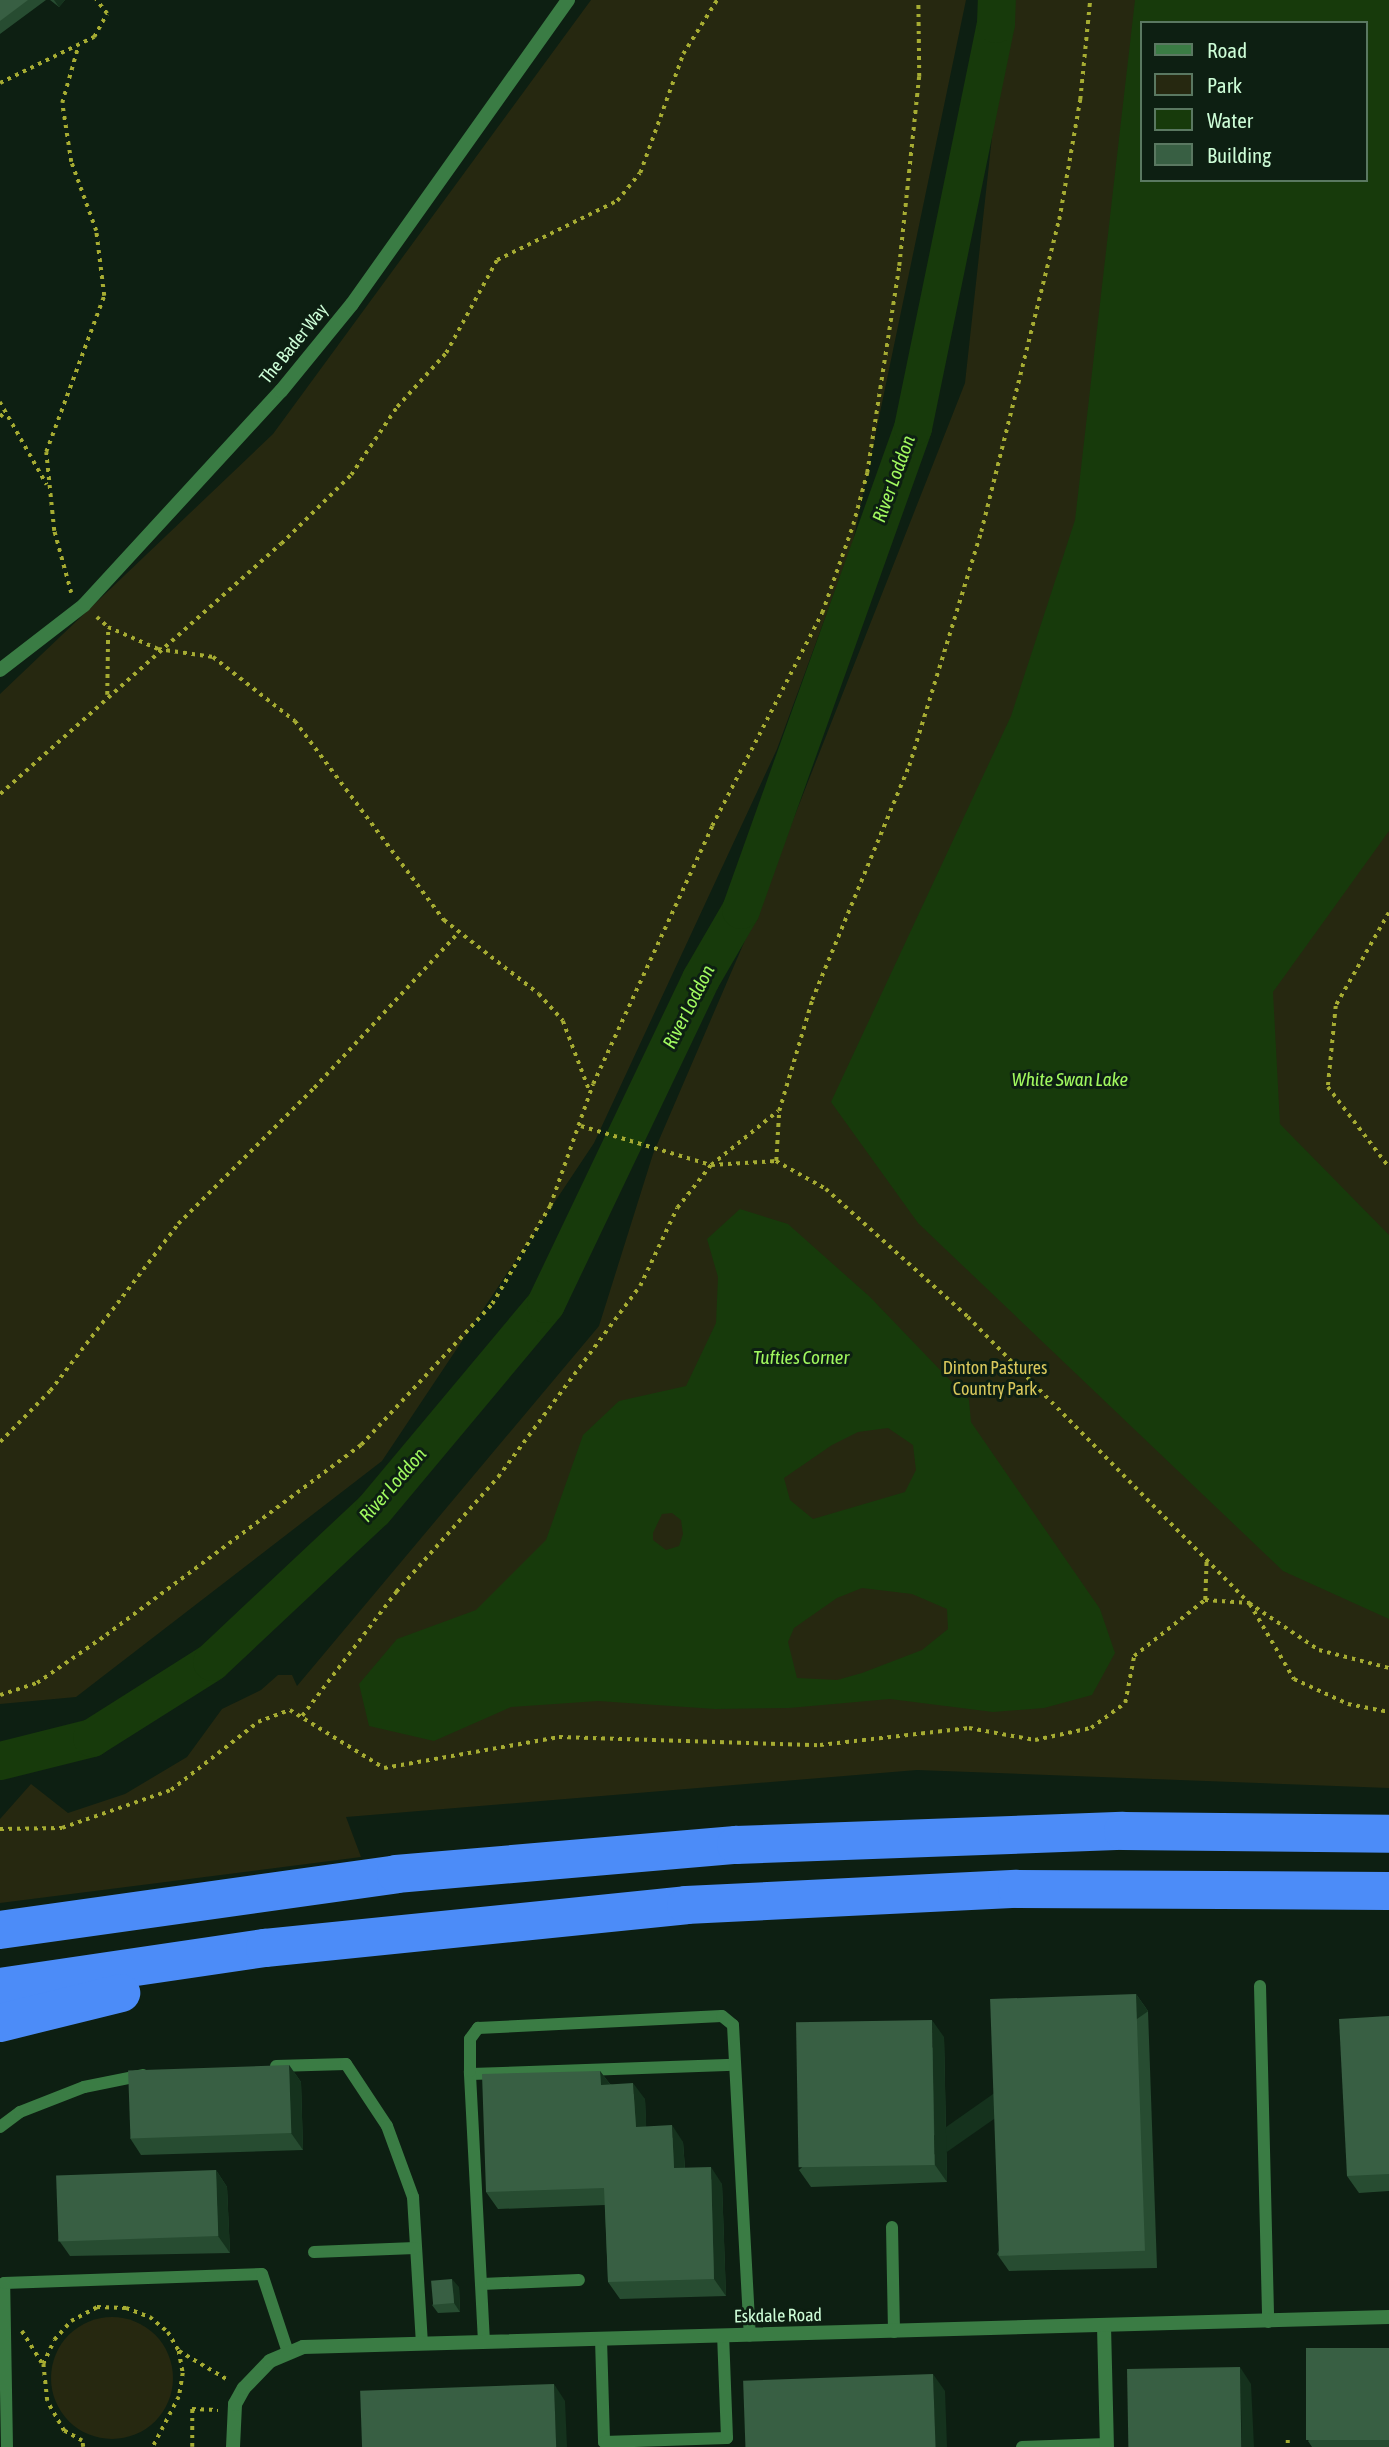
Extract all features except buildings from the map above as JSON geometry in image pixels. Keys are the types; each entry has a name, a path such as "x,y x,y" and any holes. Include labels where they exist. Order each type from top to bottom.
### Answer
{"highway":[{"path":"0,1930 396,1874 736,1845 1123,1830 1389,1834"},
{"path":"0,1987 181,1959 470,1925 686,1905 922,1892 1199,1887 1389,1891"},
{"path":"0,2023 101,1996 470,1925"}],"street":[{"name":"The Bader Way","path":"0,670 84,605 202,481 352,304 568,0"},
{"name":"Eskdale Road","path":"233,2447 235,2404 244,2388 270,2361 288,2351 303,2347 1389,2317"},
{"path":"1104,2326 1107,2446"}],"lane":[{"path":"1260,1986 1268,2322"},
{"path":"484,2342 470,2039 478,2028 722,2017 733,2025 750,2336"},
{"path":"256,2067 346,2064 391,2138 412,2197 422,2344"},
{"path":"471,2074 734,2066"},
{"path":"0,2127 20,2112 84,2087 161,2071"},
{"path":"892,2227 894,2332"},
{"path":"314,2252 415,2248"},
{"path":"7,2447 3,2372 4,2283 262,2274 288,2351"},
{"path":"482,2284 579,2280"},
{"path":"601,2339 604,2442 727,2438 723,2336"},
{"path":"1022,2447 1107,2446"}],"path":[{"path":"0,83 94,37 107,14 96,0"},
{"path":"0,794 158,649 281,544 366,458 397,407 446,353 497,260 617,201 640,173 683,54 718,0"},
{"path":"0,1695 37,1683 361,1445 492,1304 550,1206 581,1126 590,1092 712,827 822,613 853,525 867,473 899,266 919,78 918,0"},
{"path":"776,1161 779,1111 836,936 909,766 981,533 1059,220 1080,100 1090,0"},
{"path":"78,47 62,103 71,162 96,232 104,296 46,452 54,531 71,593 84,605"},
{"path":"0,402 50,493"},
{"path":"0,417 6,410"},
{"path":"107,697 108,627 158,649 213,657 295,721 410,878 458,933 549,1004 569,1032 590,1092"},
{"path":"1389,913 1336,1006 1328,1087 1389,1167"},
{"path":"0,1442 50,1391 178,1223 314,1088 458,933"},
{"path":"302,1716 396,1592 498,1477 632,1297 677,1208 710,1164 779,1111"},
{"path":"581,1126 710,1164 776,1161 826,1189 968,1317 1249,1603 1319,1650 1389,1668"},
{"path":"1205,1600 1206,1562"},
{"path":"0,1829 62,1828 172,1790 258,1722 290,1710 384,1768 559,1737 820,1745 969,1728 1035,1740 1091,1728 1125,1703 1134,1656 1205,1600 1249,1603"},
{"path":"1249,1603 1294,1679 1348,1704 1389,1712"},
{"path":"4,2303 43,2364 47,2401 64,2431 82,2441 83,2447"},
{"path":"43,2364 54,2340 71,2321 97,2307 126,2308 150,2317 168,2332 179,2351 183,2373 179,2397 153,2447"},
{"path":"179,2351 216,2373"},
{"path":"192,2447 192,2409 213,2409"},
{"path":"1288,2440 1289,2447"}],"green space":[{"path":"591,0 966,0 853,542 777,749 594,1143 382,1461 76,1697 0,1704 0,694 273,434"},
{"name":"Dinton Pastures Country Park","path":"1007,0 1389,0 1389,1788 917,1770 346,1817 361,1857 0,1903 0,1819 31,1784 68,1813 125,1794 187,1757 222,1709 261,1690 278,1675 292,1675 297,1686 599,1326 653,1154 752,924 965,383"},
{"path":"112,2317 135,2321 155,2335 169,2355 173,2378 169,2401 155,2421 135,2435 112,2439 89,2435 69,2421 55,2401 51,2378 55,2355 69,2335 89,2321"}],"water":[{"name":"White Swan Lake","path":"1135,0 1389,0 1389,831 1273,992 1280,1124 1389,1235 1389,1619 1283,1571 918,1223 831,1102 1011,716 1075,520"},
{"name":"Tufties Corner","path":"740,1209 788,1224 870,1297 969,1400 971,1422 1100,1609 1115,1653 1092,1695 1044,1708 993,1712 890,1699 789,1708 715,1709 598,1701 511,1707 434,1741 369,1726 359,1684 397,1639 476,1610 546,1540 583,1435 619,1401 686,1386 716,1323 718,1277 707,1239","holes":["888,1428 913,1445 916,1470 905,1492 813,1519 790,1500 784,1478 832,1445 858,1432","672,1513 681,1520 683,1534 679,1546 666,1550 653,1540 653,1533 662,1514","862,1588 912,1594 947,1609 948,1629 922,1650 862,1673 837,1680 797,1678 788,1642 794,1628 837,1598"]}],"waterway":[{"name":"River Loddon","path":"0,1761 92,1738 212,1662 374,1510 546,1304 701,979 741,910 913,428 996,24 997,0"}]}
